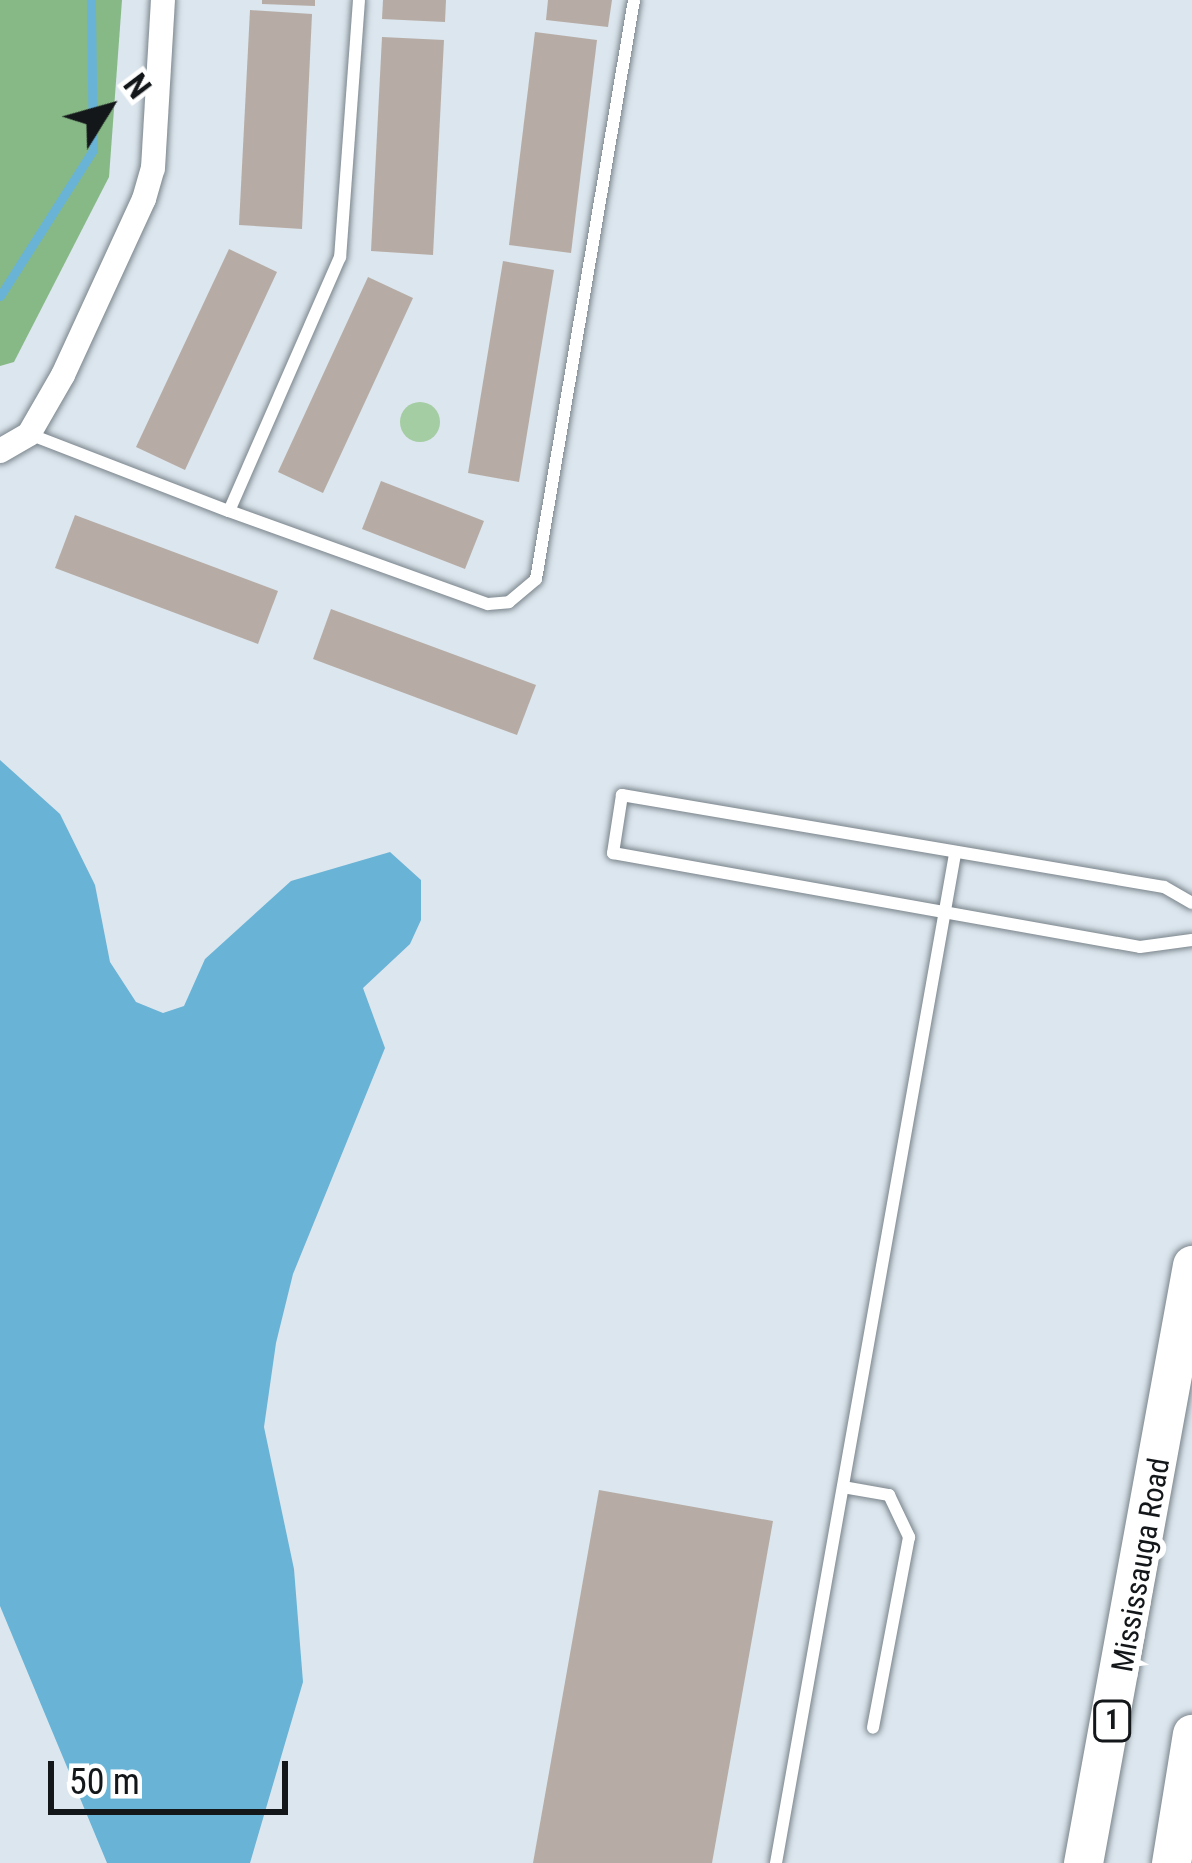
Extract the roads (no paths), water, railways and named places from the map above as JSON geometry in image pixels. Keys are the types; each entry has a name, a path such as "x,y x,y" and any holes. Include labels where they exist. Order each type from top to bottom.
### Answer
{"main road":[{"name":"Mississauga Road","path":"1083,1863 1192,1265"},
{"path":"1172,1863 1192,1734"}],"street":[{"path":"0,451 28,434 143,199 153,168 164,0"}],"lane":[{"path":"229,511 340,257 359,0"},
{"path":"28,434 488,604 528,591 541,556 634,0"},
{"path":"1192,903 1164,887 622,796 613,853 1139,946 1192,940"},
{"path":"776,1863 955,854"},
{"path":"843,1486 889,1495 909,1538 873,1728"}],"water":[{"path":"0,760 60,814 95,885 110,962 136,1002 163,1013 184,1006 205,959 291,881 390,852 421,880 421,920 410,944 363,988 385,1048 293,1274 276,1343 264,1427 294,1569 303,1682 250,1863 107,1863 0,1606"}],"waterway":[{"path":"0,296 93,150 91,0"}]}
